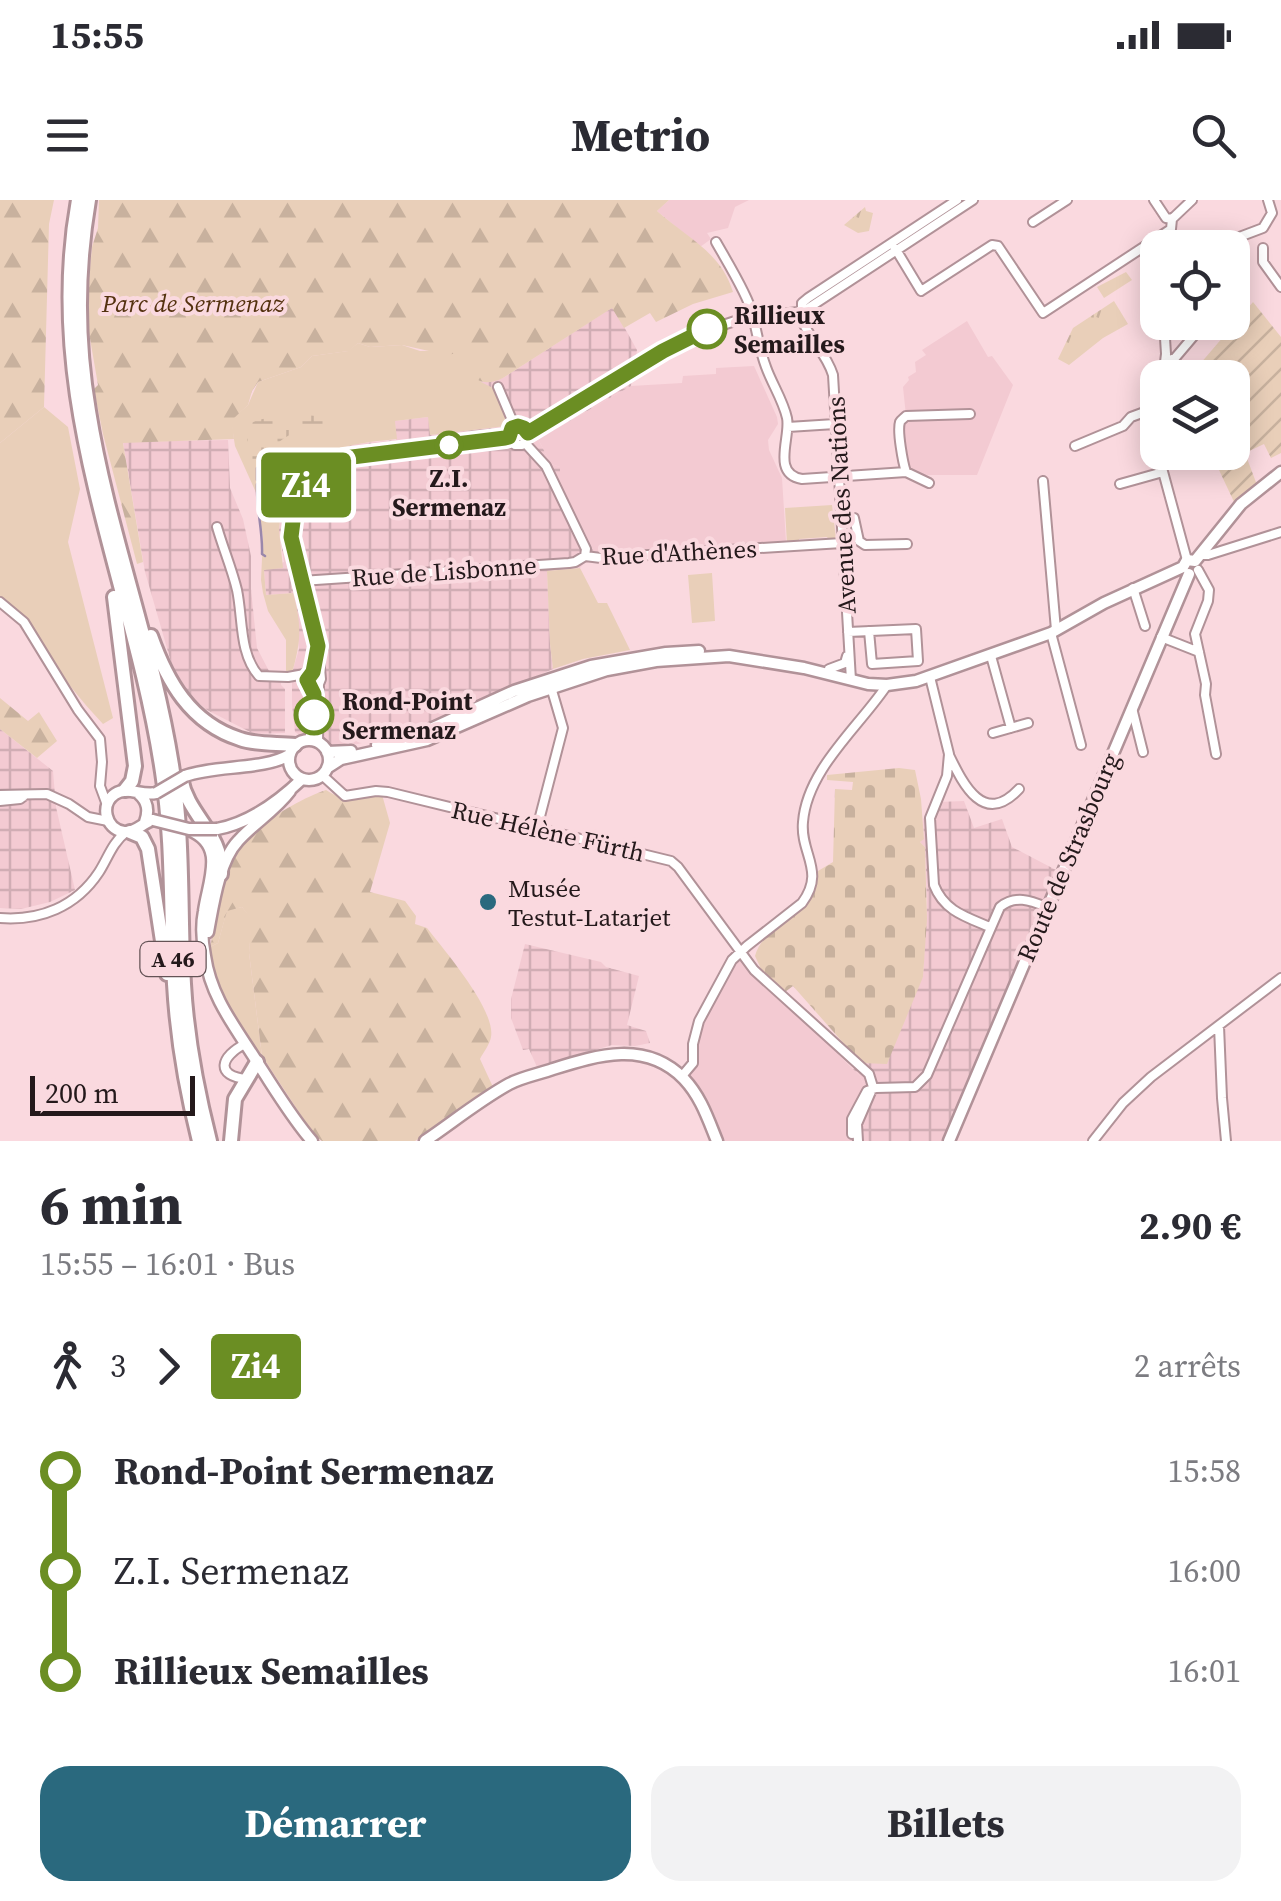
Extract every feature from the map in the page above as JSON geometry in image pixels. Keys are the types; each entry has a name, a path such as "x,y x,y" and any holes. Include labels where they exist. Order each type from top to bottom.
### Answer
{"highway":[{"name":"A 46","path":"78,200 70,265 70,344 76,399 148,700 167,807 177,1028 199,1141"},
{"name":"A 46","path":"89,200 80,290 83,366 93,435 144,634 172,765 180,829 188,1027 210,1141"},
{"path":"83,366 150,634 184,791 216,840 221,874"},
{"path":"110,550 135,766 128,792"},
{"path":"150,634 166,675 197,713 239,739 292,750"},
{"path":"128,832 142,837 146,845 177,1028"},
{"path":"231,1141 233,1104 257,1062"},
{"path":"248,1078 266,1077"}],"main road":[{"name":"Route de Strasbourg","path":"949,1141 1192,564 1242,504 1281,472"},
{"path":"290,791 247,818 217,829 188,829 149,821 128,832 110,823 106,806 112,797 128,792 156,793 185,776 281,760 292,750 314,741 327,752 339,753 426,731 514,691 607,670 706,656 758,659 883,685 930,677 1053,632 1133,588 1192,564"},
{"path":"292,750 290,767 302,779 312,779 340,760 427,740 550,684 610,662 688,651 740,652 829,669 851,678"},
{"path":"324,771 327,752"},
{"path":"205,957 221,874 232,849 302,779"},
{"path":"128,792 146,802 149,821"},
{"path":"188,829 202,836 210,848 213,865 202,934 212,990 266,1077 312,1141"},
{"path":"425,1141 512,1082 620,1052 664,1064 682,1076 698,1096 716,1141"}],"street":[{"path":"894,247 957,200"},
{"path":"527,438 521,426 510,431 515,445 527,438 682,340 712,327 800,310 808,298 973,200"},
{"path":"1033,222 1067,200"},
{"path":"1154,200 1166,218 1172,219"},
{"path":"894,247 922,291 992,245 998,246 1043,313 1171,229 1172,219 1192,200"},
{"path":"1250,233 1268,224 1272,213 1268,200"},
{"path":"716,242 752,313 762,358 786,413 788,427 783,450 790,474 795,478 906,472 928,483"},
{"path":"1263,248 1263,262 1281,287"},
{"name":"Avenue des Nations","path":"800,310 802,322 830,365 834,386 851,678"},
{"path":"1165,340 1166,360"},
{"path":"1173,360 1190,340"},
{"path":"498,388 514,427"},
{"path":"906,472 900,423 906,416 970,414"},
{"path":"1075,446 1122,426 1140,414"},
{"path":"788,427 836,424"},
{"path":"314,741 318,646 292,548 292,516 306,486 344,458 509,437"},
{"name":"Rue d'Athènes","path":"527,438 546,466 586,556 842,543"},
{"path":"1120,484 1163,472 1192,564 1208,586 1210,596 1196,634 1216,754"},
{"path":"1043,481 1053,632 1080,745"},
{"path":"841,517 854,518 857,537 865,545 906,544"},
{"path":"217,527 238,591 251,667 259,676 314,679"},
{"path":"1192,564 1208,554 1281,532"},
{"name":"Rue de Lisbonne","path":"302,580 569,563 586,556"},
{"path":"1133,588 1145,626"},
{"path":"0,602 24,622 78,710 100,738 106,806 88,817"},
{"path":"848,632 916,628 918,662 872,664 869,631"},
{"path":"1160,637 1199,652"},
{"name":"Avenue des Nations","path":"829,669 844,663 848,647"},
{"path":"991,656 1011,728"},
{"path":"930,677 949,754 967,791 987,803 1002,804 1019,789"},
{"path":"537,828 563,728 550,684"},
{"path":"682,1076 693,1063 699,1021 724,972 739,952 808,895 813,866 803,823 812,793 830,758 883,685"},
{"path":"1132,706 1143,752"},
{"path":"993,733 1028,723"},
{"path":"949,754 947,776 930,818 934,885 944,904 953,911 990,927"},
{"name":"Rue Hélène Fürth","path":"324,771 346,796 388,792 671,861 754,970 860,1066 870,1089 887,1088"},
{"path":"101,783 110,791 128,792"},
{"path":"0,798 54,796 88,817 110,823 108,853"},
{"path":"0,918 38,916 61,908 90,884 117,839 128,832"},
{"path":"856,1141 851,1132 852,1120 870,1089 914,1086 928,1075 1000,907 1012,900 1030,900 1046,907"},
{"path":"1094,1141 1109,1118 1150,1077 1281,978"},
{"path":"1219,1026 1226,1141"},
{"path":"245,1044 228,1054 225,1066 234,1077 248,1078"}],"shaded area":[{"path":"669,200 749,200 735,207 728,228 707,233 711,239 700,247 657,211"},
{"path":"613,307 637,350 631,386 538,439 551,464 560,467 555,474 594,552 580,568 547,571 553,669 437,721 385,738 332,747 321,738 295,732 292,673 299,649 293,593 266,595 264,570 284,562 279,530 281,511 290,490 275,479 290,459 305,469 326,453 347,445 396,440 395,421 428,417 431,435 505,426 481,382 503,378"},
{"path":"967,321 988,357 992,356 1013,385 977,475 918,475 905,469 903,387 916,372 915,362 926,355 922,350"},
{"path":"754,366 777,417 778,424 768,440 782,478 786,542 743,541 738,545 594,552 555,473 560,467 551,464 538,439 631,386 682,383 683,376 716,374 716,368"},
{"path":"228,440 230,488 243,519 251,556 257,648 269,671 281,672 285,733 254,734 207,710 192,697 173,669 145,572 123,442"},
{"path":"0,729 53,771 56,807 75,890 50,902 21,909 0,908"},
{"path":"964,801 974,828 1002,819 1012,847 1056,870 946,1141 851,1141 853,1110 864,1085 853,1069 923,977 927,901 925,847 920,842 924,838 923,819 939,802"},
{"path":"525,944 601,962 639,976 627,1025 646,1031 650,1043 612,1045 537,1067 529,1049 523,1050 511,1018 511,999"},
{"path":"739,955 860,1076 864,1085 853,1110 851,1141 720,1141 686,1078 692,1062 692,1044 725,972"}],"green space":[{"path":"0,200 54,200 49,224 44,407 0,443"},
{"name":"Parc de Sermenaz","path":"99,200 669,200 657,211 712,256 733,292 693,304 656,322 650,313 624,328 612,308 494,381 476,378 468,351 447,355 402,345 370,347 358,343 349,351 312,356 301,367 258,382 248,405 232,420 234,439 123,443 143,562 137,564 94,389 98,385 88,327 89,280"},
{"path":"865,207 873,213 869,231 858,233 844,225"},
{"path":"1126,272 1132,280 1104,298 1097,287"},
{"path":"1114,301 1128,324 1069,365 1058,359 1073,328"},
{"path":"1253,302 1281,337 1281,453 1271,458 1264,444 1250,451 1250,360 1203,360 1220,340 1250,340"},
{"path":"358,343 370,347 402,345 420,351 468,350 481,382 495,389 509,421 506,426 430,435 428,417 395,421 397,439 337,450 305,469 290,459 276,479 290,490 281,511 279,530 283,568 264,570 266,595 293,593 296,605 299,642 292,673 286,673 286,640 268,611 263,593 258,497 235,446 231,420 248,405 258,382 301,367 312,356 348,351"},
{"path":"44,407 68,427 80,489 68,542 113,718 103,724 71,687 31,628 0,599 0,443"},
{"path":"328,417 330,423 288,436 273,448 260,468 254,467 248,448 249,426 264,419"},
{"path":"1250,466 1257,485 1235,504 1219,470 1250,470"},
{"path":"832,505 836,539 799,539 799,543 787,544 785,508"},
{"path":"580,568 598,603 607,603 630,650 553,669 547,571"},
{"path":"712,573 715,621 692,623 688,575"},
{"path":"0,698 28,721 39,712 57,741 37,758 0,729"},
{"path":"915,770 921,799 924,839 920,842 925,847 927,919 923,977 887,1064 861,1063 793,986 785,992 761,969 755,956 770,933 808,903 818,871 833,862 835,789 852,790 853,782 827,780 827,775"},
{"path":"326,790 347,798 381,791 390,823 370,892 405,901 416,916 415,924 427,928 467,981 490,1025 490,1040 480,1059 493,1087 415,1141 322,1141 314,1135 262,1056 249,953 251,919 242,907 227,911 218,943 210,947 224,885 237,850 277,814"},
{"path":"242,907 252,919 249,953 262,1056 218,987 210,947 218,943 227,910"}],"waterway":[{"path":"257,468 257,480"},
{"path":"257,484 265,556"}],"bus line":[{"name":"Zi4","path":"314,715 314,694 307,680 318,656 317,634 292,548 291,526 295,506 315,476 344,458 505,438 518,426 528,433 663,351 707,329"}],"place":[{"name":"Rillieux Semailles","path":"707,329"},
{"name":"Z.I. Sermenaz","path":"449,445"},
{"name":"Rond-Point Sermenaz","path":"314,715"},
{"name":"Musée Testut-Latarjet","path":"488,902"}]}
